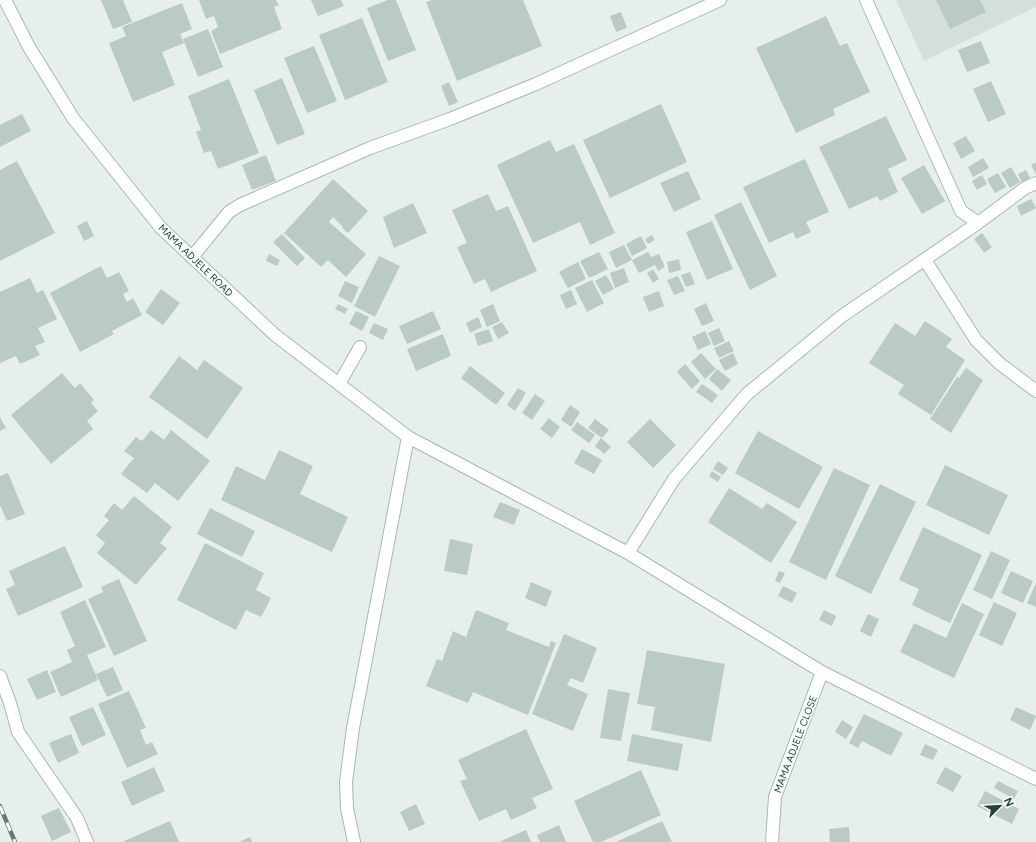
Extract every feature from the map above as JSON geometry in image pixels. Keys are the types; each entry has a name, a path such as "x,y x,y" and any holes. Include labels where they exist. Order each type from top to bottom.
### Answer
{"street":[{"name":"MAMA ADJELE ROAD","path":"5,0 29,47 73,118 161,228 275,335 408,437 628,553 822,672 1036,779"},
{"path":"192,257 229,212 240,205 370,148 450,119 536,84 720,0"},
{"path":"866,0 961,211 978,223"},
{"path":"628,553 674,479 747,394 842,316 901,274 925,260 978,223 1025,188 1036,183"},
{"path":"925,260 976,340 999,363 1036,391"},
{"path":"339,384 360,347"},
{"path":"354,842 347,808 346,782 353,728 408,437"},
{"name":"MAMA ADJELE CLOSE","path":"772,842 775,797 822,672"},
{"path":"0,676 10,703 18,732 77,818 87,842"}],"shaded area":[{"path":"896,0 1036,0 1036,7 924,61"}],"building":[{"path":"101,0 123,0 132,22 113,29"},
{"path":"199,0 276,0 279,5 274,7 282,29 220,54 211,31 218,27 214,16 206,19"},
{"path":"311,0 341,0 344,6 318,16"},
{"path":"388,0 396,0 416,50 388,61 367,8"},
{"path":"432,0 523,0 542,46 457,81 426,2"},
{"path":"936,0 980,0 986,12 950,29"},
{"path":"182,3 192,29 180,34 184,43 162,52 175,85 133,102 109,43 126,36 122,27"},
{"path":"621,12 627,28 616,32 610,16"},
{"path":"826,16 840,46 847,43 870,92 833,109 835,115 796,133 756,48"},
{"path":"362,18 388,82 345,100 319,35"},
{"path":"208,29 223,67 198,77 183,39"},
{"path":"981,41 990,63 967,72 958,50"},
{"path":"314,46 337,101 307,113 284,58"},
{"path":"282,78 305,134 277,145 254,90"},
{"path":"229,79 259,153 218,169 211,151 204,153 196,132 201,130 188,96"},
{"path":"991,81 1006,114 988,122 973,89"},
{"path":"449,82 458,102 449,106 441,86"},
{"path":"661,104 687,162 610,198 583,140"},
{"path":"22,114 31,131 0,147 0,125"},
{"path":"886,116 907,160 888,169 898,192 880,201 877,196 849,209 819,147"},
{"path":"966,136 975,151 961,159 953,143"},
{"path":"550,140 556,152 574,144 615,233 590,245 580,222 533,243 497,165"},
{"path":"266,155 276,181 252,190 242,165"},
{"path":"983,158 989,168 973,177 968,167"},
{"path":"805,159 829,212 806,222 811,232 796,239 793,232 769,243 743,187"},
{"path":"17,161 55,233 0,261 0,170"},
{"path":"1036,162 1036,174 1031,165"},
{"path":"924,165 945,201 922,214 901,178"},
{"path":"1011,167 1020,182 1010,188 1001,173"},
{"path":"1026,170 1030,178 1022,183 1018,174"},
{"path":"688,171 701,199 674,212 660,183"},
{"path":"998,173 1006,187 995,193 987,179"},
{"path":"982,175 987,184 977,190 972,181"},
{"path":"333,179 368,211 348,233 333,217 329,222 366,254 346,277 328,260 321,267 284,233"},
{"path":"488,194 496,211 508,206 537,271 491,292 485,279 474,284 457,247 467,243 452,210"},
{"path":"1031,199 1036,208 1021,216 1017,206"},
{"path":"741,202 777,276 750,290 714,215"},
{"path":"413,203 427,233 394,248 383,217"},
{"path":"87,221 94,236 84,241 77,226"},
{"path":"712,221 733,269 707,280 686,232"},
{"path":"982,233 992,247 984,253 974,239"},
{"path":"282,234 305,258 297,266 273,242"},
{"path":"652,235 655,240 648,244 645,239"},
{"path":"641,236 647,248 632,256 626,244"},
{"path":"624,245 632,260 616,268 609,252"},
{"path":"599,252 608,269 589,278 580,261"},
{"path":"648,252 651,257 659,254 665,267 658,271 655,265 639,273 632,260"},
{"path":"269,254 280,260 277,266 266,261"},
{"path":"379,256 400,266 375,317 354,306"},
{"path":"679,259 681,270 669,273 667,262"},
{"path":"578,262 586,279 568,288 559,272"},
{"path":"101,266 107,278 119,272 129,291 123,294 127,302 133,298 142,315 112,331 114,334 80,352 50,293"},
{"path":"624,268 629,282 615,288 610,273"},
{"path":"653,269 659,279 653,283 647,273"},
{"path":"690,272 695,284 686,287 681,275"},
{"path":"606,275 614,289 603,295 595,281"},
{"path":"678,276 685,291 674,295 667,280"},
{"path":"30,278 37,293 43,290 57,319 38,328 45,342 35,346 40,355 20,364 16,356 0,363 0,292"},
{"path":"592,280 604,303 587,312 575,288"},
{"path":"345,281 359,287 352,303 338,296"},
{"path":"161,289 180,303 163,325 145,312"},
{"path":"571,290 577,304 566,309 560,295"},
{"path":"659,291 664,306 649,312 643,297"},
{"path":"706,303 714,321 702,326 694,309"},
{"path":"338,304 348,309 345,314 335,309"},
{"path":"493,304 500,321 487,327 480,310"},
{"path":"356,311 369,317 362,331 349,324"},
{"path":"433,311 441,329 407,344 399,326"},
{"path":"478,317 482,327 470,333 466,323"},
{"path":"925,321 952,339 946,347 965,360 931,415 898,394 904,385 869,363 895,323 915,336"},
{"path":"502,322 509,333 498,339 492,327"},
{"path":"374,323 388,329 383,340 369,333"},
{"path":"719,328 725,341 714,346 708,333"},
{"path":"489,329 493,341 478,346 474,334"},
{"path":"705,331 711,344 698,350 692,337"},
{"path":"443,334 451,356 416,371 407,349"},
{"path":"729,341 734,351 719,358 714,348"},
{"path":"701,353 716,369 705,379 691,362"},
{"path":"733,353 738,364 725,371 719,360"},
{"path":"179,356 197,370 204,360 243,388 207,439 149,397"},
{"path":"685,364 700,381 692,389 677,372"},
{"path":"470,366 505,393 496,405 461,378"},
{"path":"966,368 983,380 951,433 930,419 957,377 959,378"},
{"path":"717,369 731,380 722,391 709,379"},
{"path":"62,373 75,388 80,383 94,400 91,403 98,411 87,421 93,429 51,464 11,415"},
{"path":"702,384 718,395 712,403 696,392"},
{"path":"518,388 526,393 515,411 507,405"},
{"path":"535,394 545,401 532,420 522,413"},
{"path":"570,405 580,412 571,427 561,420"},
{"path":"0,417 6,428 0,431"},
{"path":"549,418 560,427 552,438 540,429"},
{"path":"595,419 609,430 602,438 588,428"},
{"path":"650,419 676,445 653,468 627,442"},
{"path":"577,422 595,435 589,443 571,430"},
{"path":"151,430 164,440 171,430 210,461 178,501 155,483 147,493 121,474 134,458 124,451 136,437 142,441"},
{"path":"758,431 823,467 799,509 735,473"},
{"path":"601,438 611,447 604,454 595,446"},
{"path":"582,449 602,460 594,474 574,463"},
{"path":"279,450 313,466 300,494 348,517 332,552 221,500 236,466 265,480"},
{"path":"718,461 728,468 723,475 713,469"},
{"path":"945,465 1008,495 989,535 926,505"},
{"path":"834,468 870,485 826,580 789,562"},
{"path":"712,471 721,477 718,482 709,476"},
{"path":"8,473 25,514 7,521 0,505 0,476"},
{"path":"880,484 916,502 871,594 835,576"},
{"path":"729,488 762,509 767,503 797,522 771,563 708,522"},
{"path":"134,496 172,527 160,543 167,548 136,585 97,553 105,543 96,535 109,520 104,516 114,503 122,510"},
{"path":"500,502 520,510 514,525 493,517"},
{"path":"210,508 255,531 242,557 197,534"},
{"path":"923,527 982,555 950,623 912,605 919,589 899,580"},
{"path":"450,539 473,544 467,575 444,571"},
{"path":"205,543 264,573 256,590 271,598 261,617 246,610 236,630 177,600"},
{"path":"65,546 83,587 18,616 6,589 15,585 9,571"},
{"path":"991,551 1010,560 992,599 973,590"},
{"path":"779,571 785,573 780,583 775,581"},
{"path":"1011,571 1033,581 1023,603 1001,593"},
{"path":"119,579 147,641 114,656 88,599 103,592 101,587"},
{"path":"531,582 552,591 546,607 525,598"},
{"path":"1036,583 1036,607 1027,603"},
{"path":"783,586 797,593 792,603 778,596"},
{"path":"85,600 106,647 87,655 98,680 61,697 50,672 72,662 67,650 75,646 60,612"},
{"path":"994,602 1017,613 1002,646 979,635"},
{"path":"962,603 984,614 954,678 900,652 914,623 946,638"},
{"path":"476,610 509,623 506,630 549,647 551,641 556,643 528,715 473,692 468,703 426,686 437,659 442,661 453,631 466,637"},
{"path":"824,610 836,616 832,626 819,620"},
{"path":"868,614 879,619 871,637 860,631"},
{"path":"564,634 597,648 583,683 571,678 567,685 588,694 573,731 532,714"},
{"path":"647,650 725,664 711,742 651,730 655,707 637,704"},
{"path":"113,667 123,690 107,697 96,674"},
{"path":"47,670 56,692 37,700 27,679"},
{"path":"608,689 630,693 621,741 600,738"},
{"path":"129,691 146,728 140,730 146,745 152,742 158,754 127,768 98,704"},
{"path":"93,707 106,735 82,746 69,717"},
{"path":"1016,707 1036,716 1030,730 1010,720"},
{"path":"864,714 903,733 891,756 862,741 858,748 849,743"},
{"path":"842,720 853,727 846,739 835,732"},
{"path":"526,729 553,789 532,798 537,808 511,820 506,809 479,821 460,781 467,779 458,760"},
{"path":"71,734 79,753 58,763 49,743"},
{"path":"632,734 683,744 678,771 627,761"},
{"path":"925,744 938,750 933,760 920,755"},
{"path":"154,767 165,791 132,806 121,782"},
{"path":"945,767 962,776 953,792 936,783"},
{"path":"641,770 661,815 601,842 593,842 574,801"},
{"path":"998,781 1018,791 1014,799 994,788"},
{"path":"985,791 1019,809 1012,824 977,806"},
{"path":"416,804 425,824 409,831 400,812"},
{"path":"59,808 71,832 52,841 41,816"},
{"path":"170,821 179,842 122,842"},
{"path":"662,821 672,842 616,842"},
{"path":"559,825 566,842 540,842 537,835"},
{"path":"849,827 850,842 830,842 829,829"},
{"path":"526,830 531,842 499,842"},
{"path":"250,837 252,842 239,842"}],"railway":[{"path":"0,806 15,842"}]}
